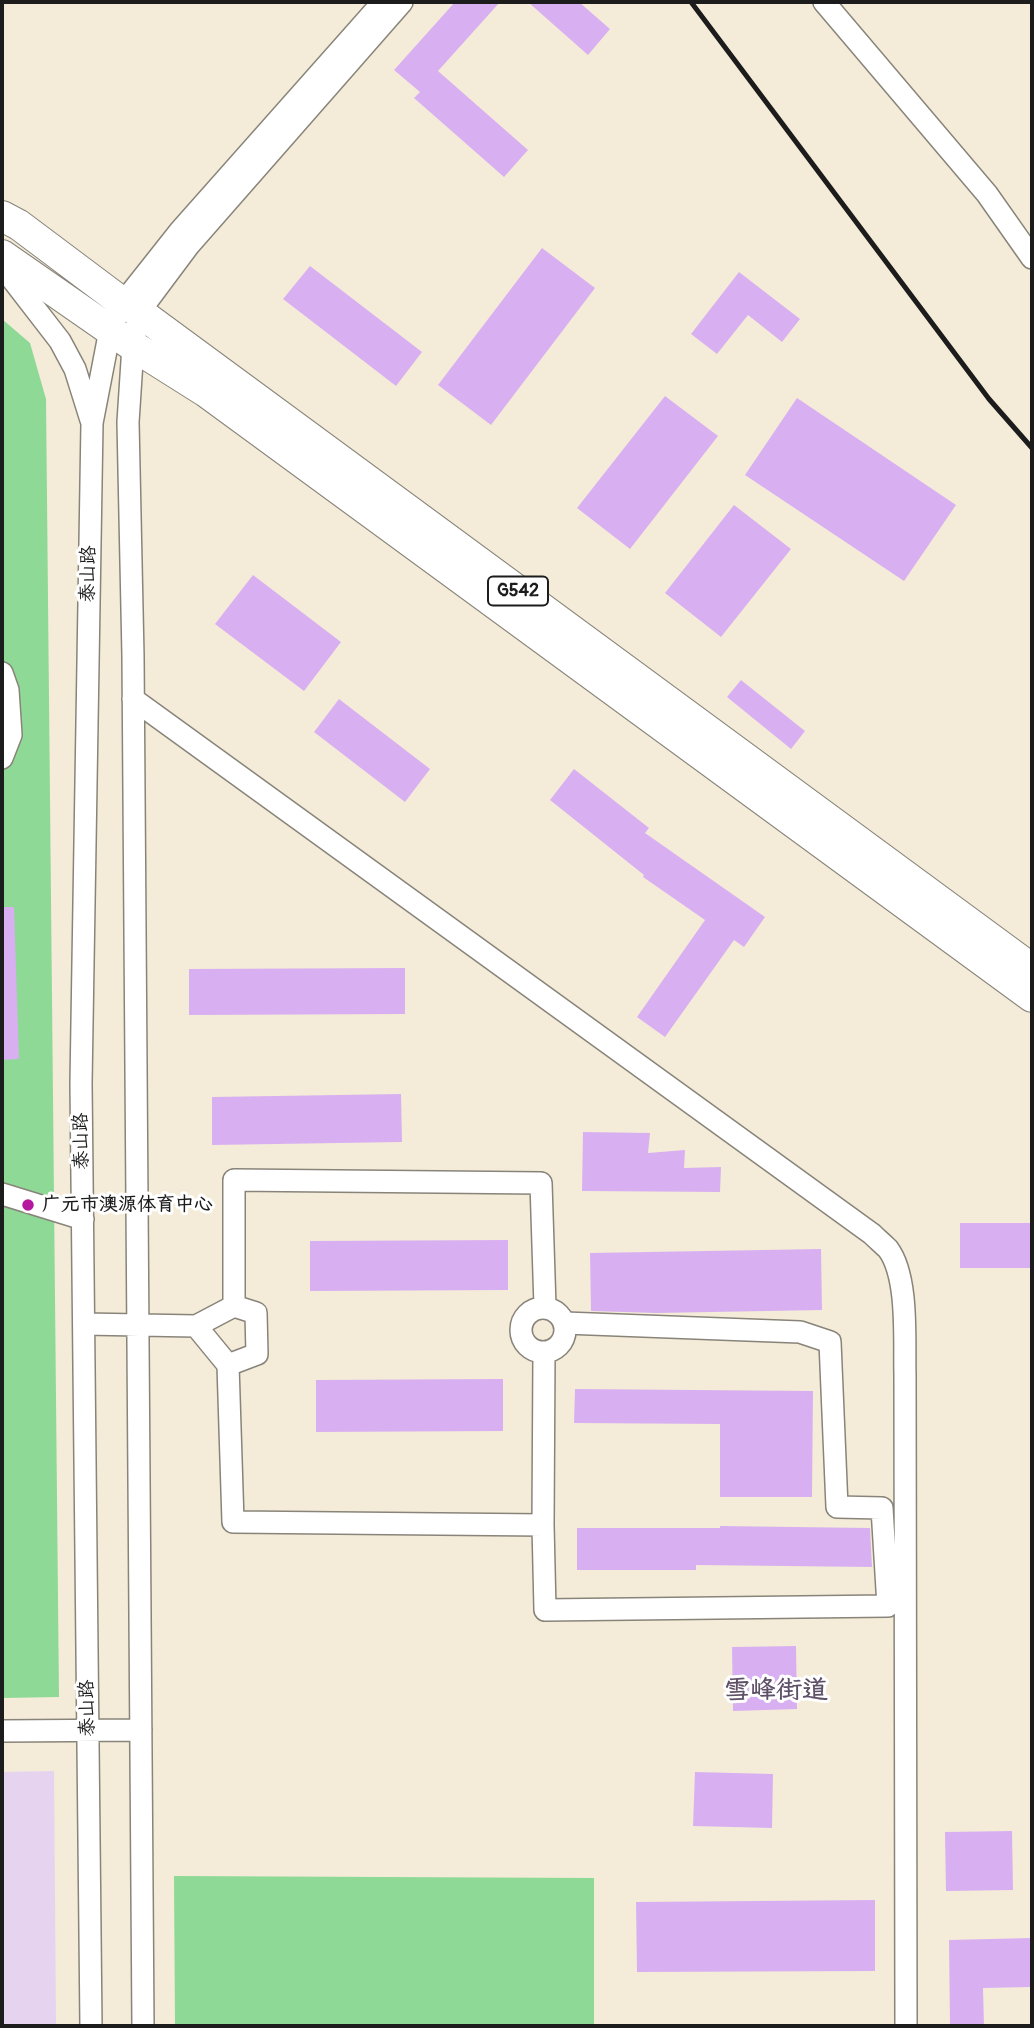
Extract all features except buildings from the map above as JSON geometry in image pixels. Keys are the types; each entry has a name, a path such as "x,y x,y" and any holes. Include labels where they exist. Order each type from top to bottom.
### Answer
{"highway":[{"name":"G542","path":"7,216 1032,969"},
{"name":"G542","path":"2,255 206,392 1032,997"}],"street":[{"path":"131,308 180,231 383,2"},
{"path":"131,308 402,2"},
{"path":"824,2 987,194 1032,258"},
{"path":"2,266 60,341 75,369 92,423"},
{"path":"2,287 35,307"},
{"name":"泰山路","path":"91,2026 81,1083 92,423 131,308"},
{"name":"泰山路","path":"122,338 128,422 133,699 143,2026"},
{"path":"2,673 8,690 11,735 2,758"},
{"path":"133,699 872,1234 889,1250 898,1273 902,1300 905,1375 906,2026"},
{"path":"234,1306 234,1180 541,1183 545,1307"},
{"path":"2,1194 83,1219"},
{"path":"84,1324 196,1326 234,1306 256,1313 257,1354 228,1365"},
{"path":"545,1307 557,1312 565,1324 565,1337 557,1348 544,1353 530,1349 520,1337 520,1322 530,1310 545,1307"},
{"path":"544,1353 545,1610 888,1606 882,1508 837,1507 830,1342 800,1332 565,1324"},
{"path":"196,1326 228,1365 233,1522 543,1525"},
{"path":"2,1731 141,1730"}],"shaded area":[{"path":"54,1771 56,2026 2,2026 2,1772"}],"green space":[{"name":"广元市澳源体育中心","path":"2,319 30,343 46,399 59,1697 2,1698"},
{"path":"174,1876 594,1878 594,2026 175,2026"}],"railway":[{"path":"691,2 989,399 1032,448"}],"place":[{"name":"广元市澳源体育中心","path":"28,1205"}],"district":[{"name":"雪峰街道","path":"776,1691"}]}
